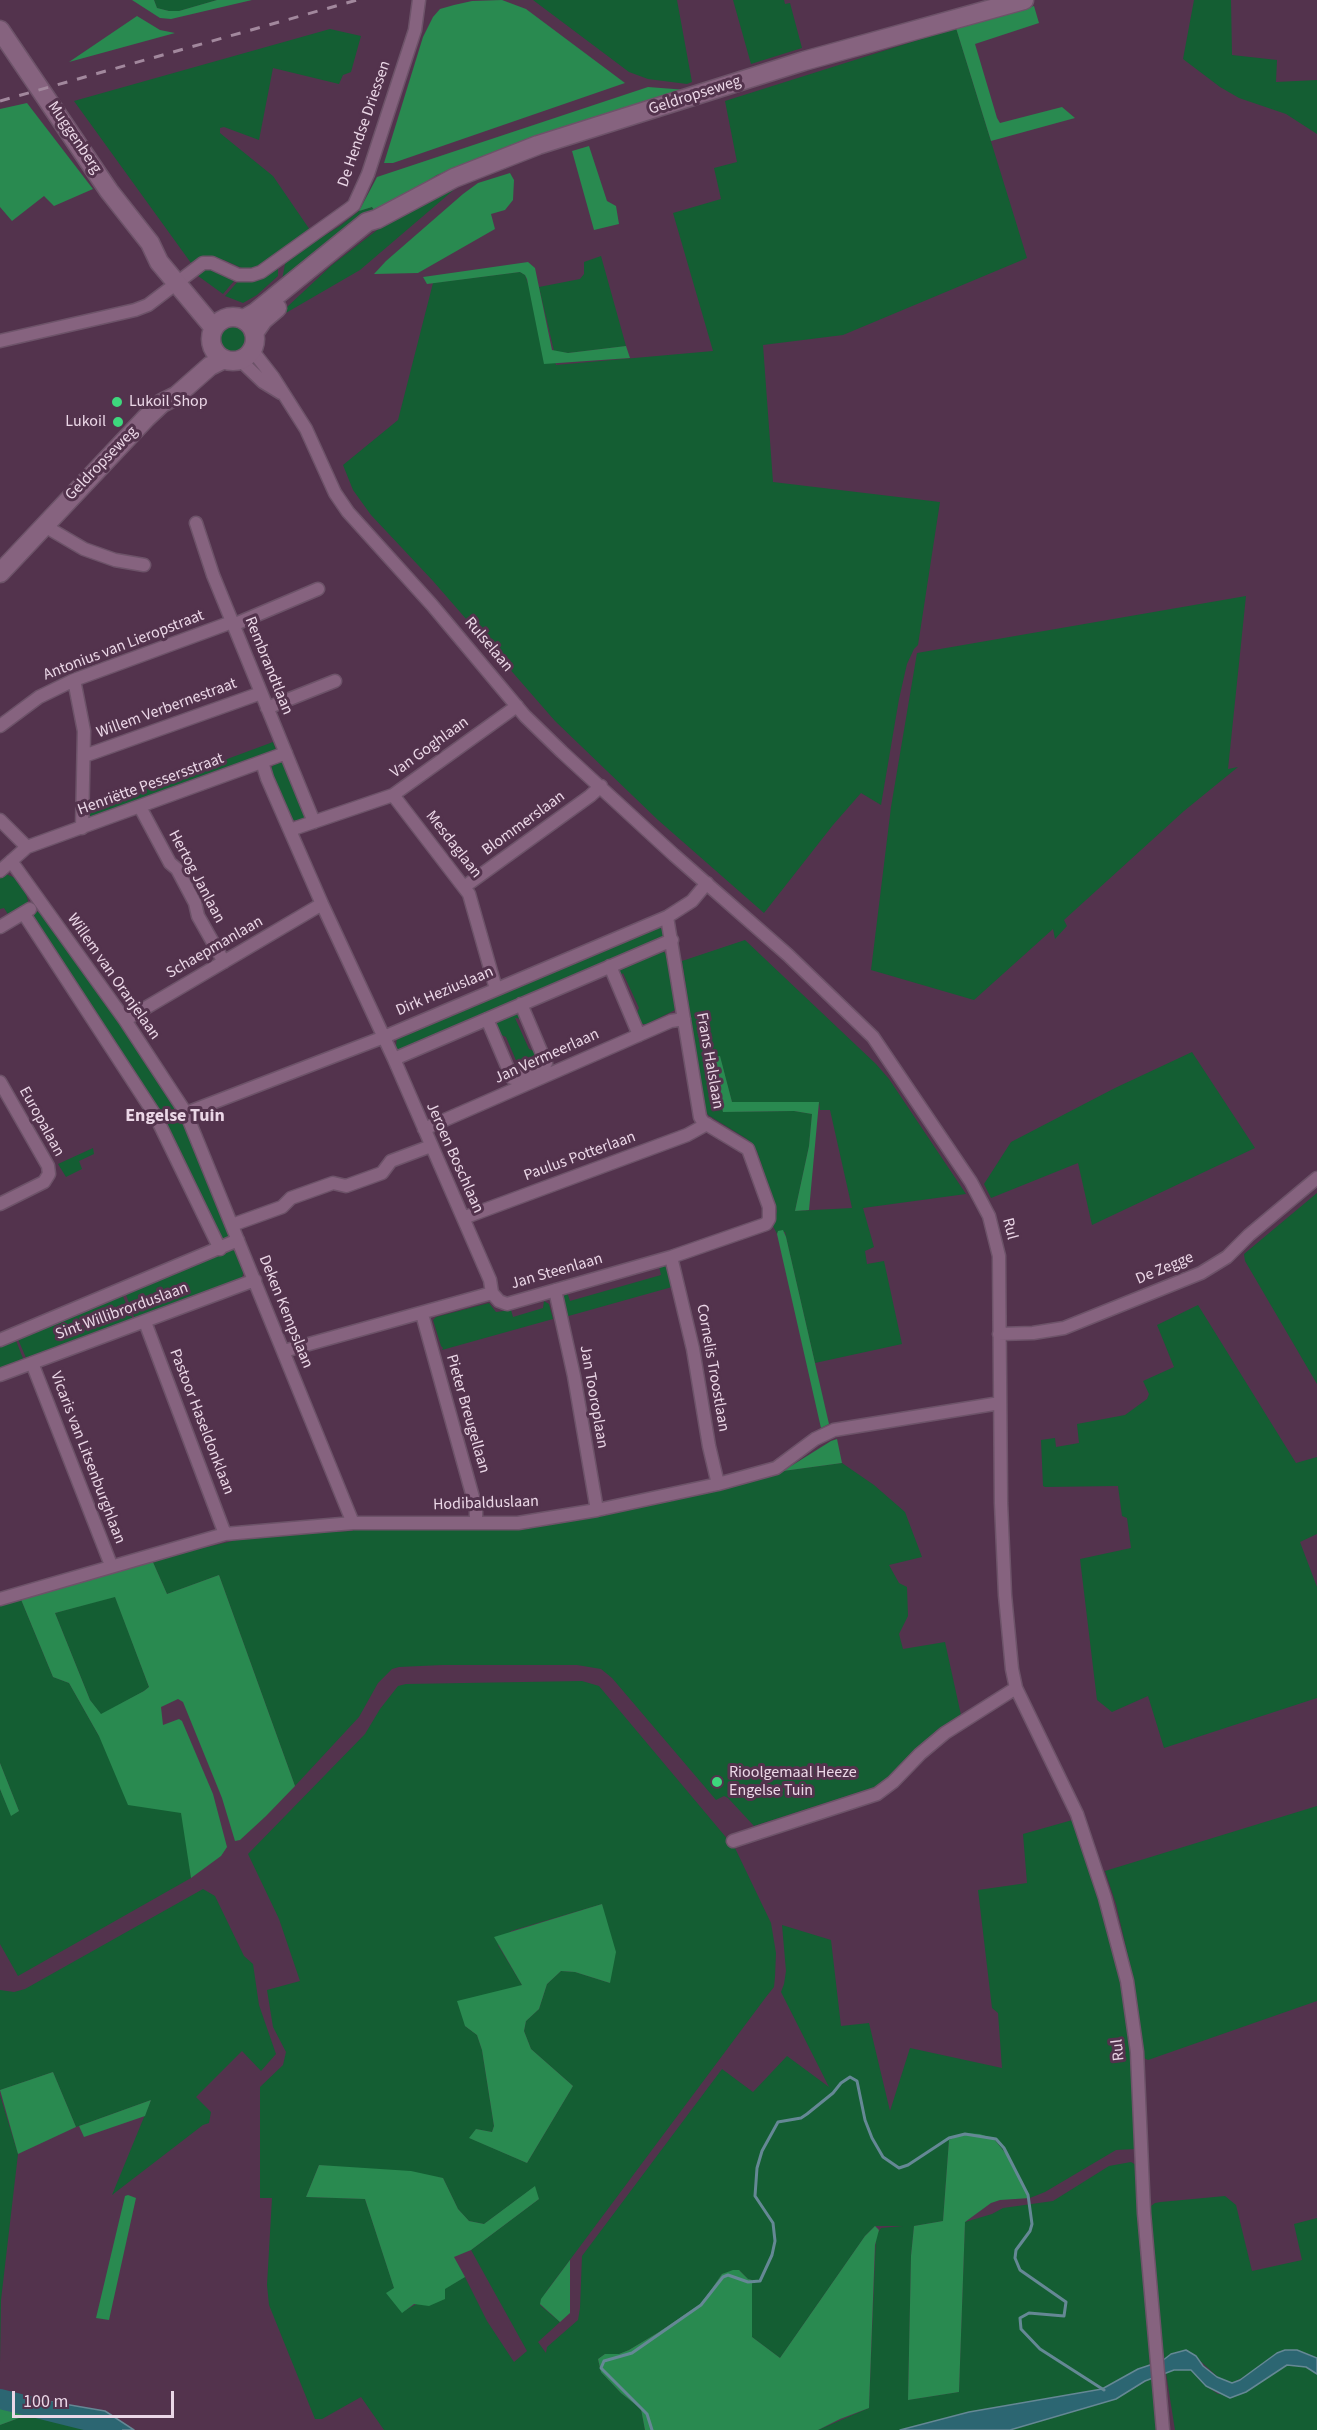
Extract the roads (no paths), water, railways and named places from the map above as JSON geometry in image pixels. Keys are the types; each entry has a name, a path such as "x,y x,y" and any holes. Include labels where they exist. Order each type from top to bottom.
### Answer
{"main road":[{"name":"Geldropseweg","path":"0,573 43,525 162,404 176,396 210,366 243,344 263,320 346,247 372,228 377,219 454,178 538,145 804,61 1024,0"},
{"name":"Muggenberg","path":"0,30 109,191 150,243 159,262 179,280 217,330 214,350 243,344"},
{"path":"217,330 234,316 243,344"},
{"name":"Geldropseweg","path":"162,404 170,389 202,357 217,330"}],"street":[{"name":"De Hendse Driessen","path":"179,280 203,263 212,263 238,275 252,275 261,272 354,204 368,174 415,30 418,0"},
{"path":"0,341 135,310 148,304 179,280"},
{"name":"Rulselaan","path":"243,344 263,382 284,396 306,429 335,493 348,512 432,605 517,706 562,752 707,883"},
{"name":"Rembrandtlaan","path":"196,523 213,574 314,822"},
{"path":"43,525 84,549 115,560 144,565"},
{"name":"Antonius van Lieropstraat","path":"0,726 39,697 74,680 233,623 318,589"},
{"path":"74,680 84,731 82,828"},
{"path":"267,708 334,681"},
{"name":"Willem Verbernestraat","path":"84,756 261,693"},
{"name":"Van Goghlaan","path":"290,830 393,795 517,706"},
{"name":"Henriëtte Pessersstraat","path":"27,847 286,753"},
{"path":"262,762 322,904 384,1037"},
{"name":"Blommerslaan","path":"464,887 601,786"},
{"name":"Mesdaglaan","path":"393,795 464,887 474,905 496,988"},
{"name":"Hertog Janlaan","path":"140,807 170,862 177,869 195,903 198,916 224,963"},
{"path":"0,820 27,847 0,871"},
{"name":"Willem van Oranjelaan","path":"11,861 124,1020 186,1113"},
{"name":"Dirk Heziuslaan","path":"186,1113 384,1037 667,917 692,901 707,883"},
{"name":"Rul","path":"707,883 788,955 873,1036 971,1182 989,1216 999,1256 1005,1595 1012,1668 1016,1688 1077,1814 1105,1898 1127,1981 1137,2052 1144,2213 1163,2430"},
{"path":"0,927 40,902"},
{"name":"Schaepmanlaan","path":"124,1020 322,904"},
{"path":"24,914 165,1131 220,1249"},
{"name":"Frans Halslaan","path":"667,917 700,1117 707,1124 748,1149 769,1207 769,1219"},
{"path":"394,1059 672,940"},
{"path":"610,966 639,1035"},
{"path":"487,1019 512,1078 546,1064 521,1004"},
{"name":"Jan Vermeerlaan","path":"424,1129 639,1035 684,1019"},
{"name":"Jeroen Boschlaan","path":"384,1037 490,1280 492,1293"},
{"name":"Europalaan","path":"0,1082 48,1166 48,1178 41,1184 0,1204"},
{"name":"Deken Kempslaan","path":"186,1113 353,1523"},
{"name":"Paulus Potterlaan","path":"462,1218 687,1135 707,1124"},
{"path":"232,1226 282,1207 291,1198 333,1183 346,1186 382,1173 391,1161 431,1146"},
{"name":"De Zegge","path":"999,1334 1033,1333 1064,1328 1201,1273 1227,1257 1249,1235 1317,1178"},
{"name":"Jan Steenlaan","path":"284,1352 492,1293 499,1301 507,1304 671,1257 760,1227 769,1219"},
{"name":"Sint Willibrorduslaan","path":"0,1340 238,1240"},
{"name":"Cornelis Troostlaan","path":"671,1257 693,1349 709,1446 718,1484"},
{"name":"Sint Willibrorduslaan","path":"0,1375 255,1280"},
{"name":"Jan Tooroplaan","path":"555,1290 574,1376 597,1510"},
{"name":"Pieter Breugellaan","path":"422,1314 476,1508 476,1523"},
{"name":"Pastoor Haseldonklaan","path":"145,1322 225,1534"},
{"name":"Vicaris van Litsenburghlaan","path":"32,1363 111,1565"},
{"name":"Hodibalduslaan","path":"0,1599 111,1565 225,1534 353,1523 518,1523 597,1510 718,1484 776,1468 815,1439 834,1430 1000,1403"},
{"path":"733,1841 877,1794 945,1733 1016,1688"}],"waterway":[{"path":"652,2430 647,2414 601,2368 604,2361 632,2353 701,2305 723,2277 728,2275 748,2282 760,2281 772,2255 775,2241 773,2223 755,2196 757,2168 762,2151 778,2122 801,2118 850,2077 857,2081 865,2120 872,2138 883,2157 899,2168 908,2165 949,2138 965,2134 996,2139 1004,2148 1028,2195 1032,2224 1030,2231 1016,2250 1015,2258 1020,2270 1066,2302 1064,2316 1029,2313 1020,2318 1021,2329 1040,2349 1104,2390"},
{"path":"0,2399 97,2423 112,2430"}],"railway":[{"path":"0,101 357,0"}],"place":[{"name":"Lukoil Shop","path":"117,402"},
{"name":"Lukoil","path":"118,422"},
{"name":"Rioolgemaal Heeze Engelse Tuin","path":"717,1782"}],"district":[{"name":"Engelse Tuin","path":"175,1117"}]}
